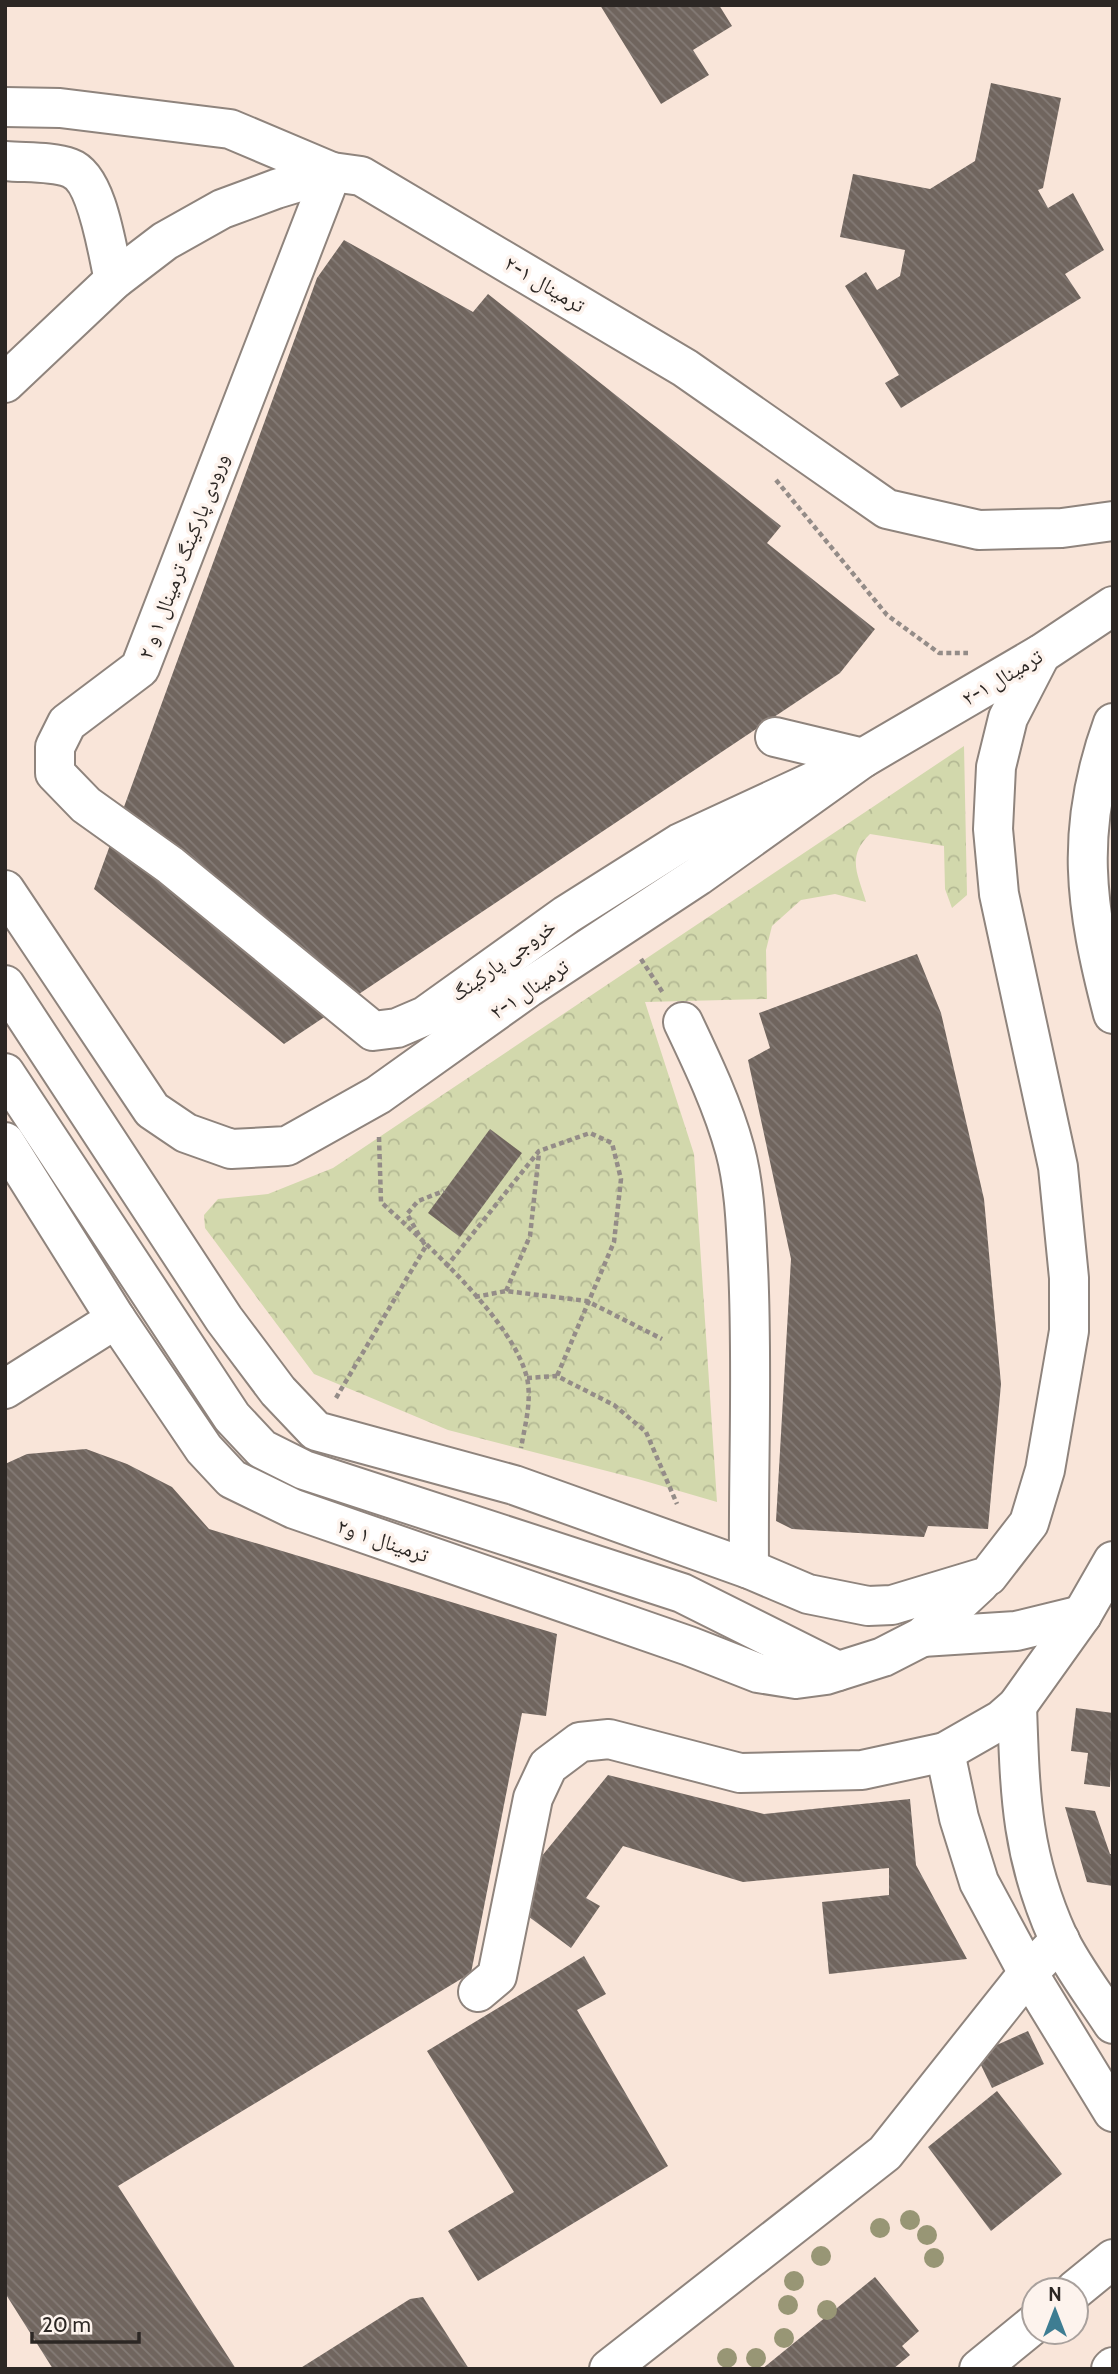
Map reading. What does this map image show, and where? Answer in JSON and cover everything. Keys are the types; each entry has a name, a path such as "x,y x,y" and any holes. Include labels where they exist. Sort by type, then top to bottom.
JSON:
{"main road":[{"name":"ترمینال ۱-۲","path":"5,107 60,108 230,129 332,172 360,176 685,368 887,509 979,530 1062,528 1113,521"},
{"path":"5,161 68,167 83,175 91,190 114,279"},
{"path":"5,383 114,279 165,241 222,209 332,172"},
{"name":"ورودی پارکینگ ترمینال ۱ و ۲","path":"170,865 86,805 55,773 55,747 67,723 141,668 332,172"},
{"name":"ترمینال ۱-۲","path":"5,890 152,1110 186,1133 231,1149 287,1146 378,1095 528,988 863,758 1041,654 1113,606"},
{"path":"922,1637 988,1576 1029,1522 1045,1470 1069,1331 1069,1278 1058,1167 999,894 993,829 993,793 1008,718 1041,654"},
{"path":"1113,723 1100,757 1087,826 1087,889 1097,953 1113,1014"},
{"path":"775,737 863,758"},
{"name":"خروجی پارکینگ","path":"170,865 373,1031 397,1028 425,1016 566,915 680,844 863,758"},
{"path":"5,985 224,1319 278,1391 316,1431 514,1485 749,1569 808,1594 868,1606 892,1605 988,1576"},
{"path":"683,1022 713,1086 736,1152 746,1229 752,1340 747,1454 749,1569"},
{"path":"5,1073 232,1417 262,1449 304,1470 682,1593 838,1671"},
{"name":"ترمینال ۱ و۲","path":"5,1142 116,1319 204,1449 232,1479 294,1509 689,1646 758,1673 796,1679 838,1671 883,1657 922,1637"},
{"path":"5,1390 116,1319"},
{"path":"478,1992 497,1976 533,1798 548,1766 580,1742 609,1740 740,1773 862,1770 945,1752 1001,1720 1017,1706 1082,1615 1113,1560"},
{"path":"922,1637 1016,1631 1082,1615"},
{"path":"1017,1706 1022,1822 1036,1882 1059,1940 1113,2024"},
{"path":"945,1752 959,1818 979,1882 1028,1973 1113,2112"},
{"path":"609,2369 885,2153 1028,1973 1059,1940"},
{"path":"1090,2278 1113,2259"},
{"path":"979,2369 1020,2335"}],"path":[{"path":"773,475 887,615 939,653 977,653"},
{"path":"619,928 683,1022"},
{"path":"378,1095 381,1202 435,1253 503,1329 527,1378 529,1403 514,1485"},
{"path":"446,1267 539,1151 590,1133 612,1143 621,1179 614,1242 557,1376"},
{"path":"506,1291 530,1236 539,1151"},
{"path":"316,1431 425,1246 407,1214 418,1200 444,1191"},
{"path":"475,1297 506,1291 587,1301 662,1339"},
{"path":"527,1378 557,1376 614,1405 646,1432 699,1553"}],"shaded area":[{"path":"5,5 1113,5 1113,2369 5,2369"}],"green space":[{"path":"964,746 967,895 952,908 945,889 944,846 870,834 858,850 856,858 857,874 866,902 835,894 801,900 772,926 766,950 767,999 645,1002 694,1154 717,1502 448,1430 314,1374 205,1228 204,1215 218,1199 268,1194 333,1168"}],"building":[{"path":"600,5 719,5 732,26 693,50 709,75 661,104"},
{"path":"991,83 1061,98 1043,188 1038,190 1048,208 1073,193 1104,250 1065,274 1081,298 901,408 885,383 899,375 845,286 866,272 877,290 900,276 905,250 840,237 853,174 930,189 975,161"},
{"path":"344,240 473,312 488,294 781,526 767,543 875,629 840,673 284,1044 94,889 317,278"},
{"path":"917,954 941,1013 984,1199 1001,1384 988,1529 928,1526 924,1537 792,1529 776,1521 791,1259 748,1060 770,1048 759,1013"},
{"path":"490,1129 522,1153 460,1237 428,1213"},
{"path":"86,1449 127,1464 172,1487 209,1529 557,1634 546,1716 522,1713 471,1973 118,2186 236,2369 53,2369 5,2293 5,1464 27,1454"},
{"path":"1076,1708 1113,1713 1110,1787 1084,1784 1088,1753 1071,1751"},
{"path":"608,1775 764,1814 910,1799 916,1865 967,1959 829,1974 822,1902 889,1895 889,1868 743,1882 623,1846 586,1898 600,1906 571,1948 517,1908 537,1862"},
{"path":"1065,1807 1095,1811 1110,1854 1113,1854 1113,1886 1087,1882"},
{"path":"584,1956 606,1994 577,2010 668,2166 478,2281 448,2231 514,2192 427,2051"},
{"path":"1028,2031 1044,2064 992,2088 980,2063 990,2048"},
{"path":"997,2091 1062,2174 991,2231 928,2147"},
{"path":"875,2277 919,2331 902,2346 910,2355 893,2369 762,2369"},
{"path":"423,2297 469,2369 299,2369 410,2299"}]}
